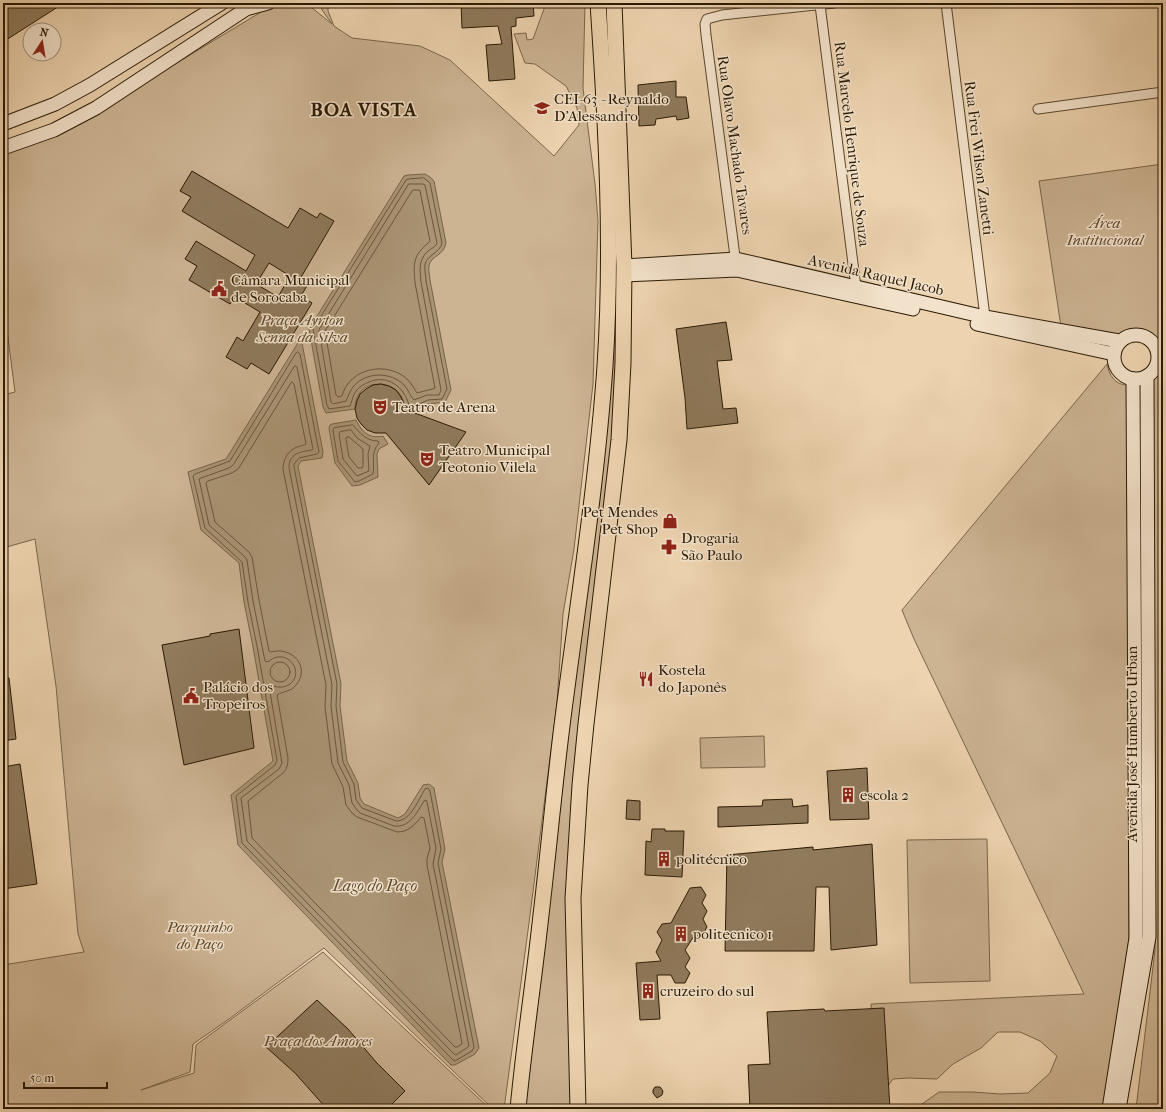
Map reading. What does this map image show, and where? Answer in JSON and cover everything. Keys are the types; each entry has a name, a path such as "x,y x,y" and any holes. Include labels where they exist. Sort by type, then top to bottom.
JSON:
{"main road":[{"path":"518,1109 563,717 588,532 605,365 608,273 608,200 598,3"},
{"path":"578,1109 573,898 580,785 619,440 623,363 624,270 614,3"}],"street":[{"path":"3,124 55,104 90,85 222,3"},
{"path":"3,148 54,130 90,111 246,9 268,3"},
{"path":"820,5 834,3"},
{"name":"Rua Frei Wilson Zanetti","path":"946,3 985,317"},
{"name":"Rua Olavo Machado Tavares","path":"736,265 705,24 707,19 722,15 820,5"},
{"name":"Rua Marcelo Henrique de Souza","path":"820,5 856,287"},
{"path":"1038,109 1163,92"},
{"name":"Avenida Raquel Jacob","path":"624,270 736,265 856,287 985,317 1120,342"},
{"name":"Avenida Raquel Jacob","path":"736,265 1114,354"},
{"path":"1134,334 1143,336 1150,340 1155,346 1158,354 1158,362 1154,370 1147,376 1137,379 1125,376 1118,370 1114,363 1115,348 1120,342 1126,337 1134,334"},
{"name":"Avenida José Humberto Urban","path":"1119,1109 1149,937 1147,376"},
{"name":"Avenida José Humberto Urban","path":"1109,1109 1136,938 1133,379"}],"green space":[{"name":"Praça Ayrton Senna da Silva","path":"288,3 306,3 332,24 322,10 320,3 328,3 328,11 334,26 352,38 420,46 450,60 554,156 579,125 577,108 566,86 535,64 525,63 514,34 526,33 527,40 533,39 544,9 543,3 585,3 583,88 598,221 593,384 574,549 563,614 557,703 504,1109 493,1109 324,948 193,1044 190,1072 141,1090 194,1073 196,1045 323,952 490,1109 3,1109 3,965 84,952 78,934 56,686 35,539 3,548 3,395 15,392 3,299 3,151 87,117 271,6"},
{"path":"603,3 609,3 620,273 617,394 577,746 571,1109 525,1109 556,849 568,727 601,459"},
{"name":"Área Institucional","path":"1163,164 1163,353 1159,342 1150,335 1063,340 1039,181"},
{"path":"1163,358 1163,1109 1136,1109 1155,950 1150,380 1160,367"},
{"path":"1107,364 1113,379 1123,385 1127,385 1129,938 1121,1005 1105,1109 915,1109 939,1092 1000,1094 1028,1093 1050,1073 1057,1056 1040,1041 1020,1032 998,1032 981,1048 953,1064 937,1079 893,1079 885,1090 876,1086 871,1004 1084,994 914,639 902,610"},
{"path":"764,736 765,767 701,768 700,738"},
{"path":"987,839 990,981 910,983 907,840"}],"water":[{"path":"425,174 434,181 446,243 443,251 430,263 429,269 451,390 445,402 429,404 412,411 406,409 401,396 394,388 383,384 372,385 367,387 359,394 355,409 326,413 323,407 309,329 404,176"},
{"name":"Lago do Paço","path":"301,338 323,452 322,458 301,461 298,466 341,684 340,706 347,761 358,783 360,798 364,804 398,818 405,814 423,785 429,784 434,788 445,849 442,862 479,1048 475,1054 455,1065 451,1065 238,845 231,795 273,761 244,602 239,563 201,530 188,472 226,459"},
{"path":"356,420 366,434 378,437 383,436 388,444 379,449 377,454 378,477 360,485 352,486 335,463 329,428 332,424"}],"building":[{"path":"3,3 64,3 34,22 22,22 22,30 3,42"},
{"path":"461,3 533,3 534,16 516,18 516,26 511,27 515,79 489,81 486,45 502,44 498,26 462,28"},
{"path":"676,81 676,97 686,97 689,118 677,120 676,116 656,119 655,125 639,126 638,85"},
{"path":"192,171 288,228 300,208 317,218 320,213 334,221 300,279 308,284 301,296 312,303 269,374 251,363 247,369 226,357 237,337 243,341 260,312 235,297 230,304 189,280 197,266 185,259 196,241 246,271 255,255 182,211 191,197 180,191","holes":["269,263 290,276 278,297 256,284"]},
{"path":"726,322 732,360 717,361 723,409 736,408 738,423 687,429 685,398 676,329"},
{"name":"Teatro Municipal Teotonio Vilela","path":"381,384 396,390 404,404 404,409 466,432 429,485 386,433 375,433 367,430 357,418 355,409 360,394 373,385"},
{"name":"Palácio dos Tropeiros","path":"239,629 254,748 184,765 162,645"},
{"path":"3,678 9,678 16,739 3,741"},
{"path":"20,764 37,884 3,889 3,767"},
{"name":"escola 2","path":"867,768 869,819 830,820 827,771"},
{"path":"792,799 793,807 808,805 808,823 718,827 718,807 762,806 763,800"},
{"path":"627,800 640,801 640,820 626,819"},
{"name":"politécnico","path":"652,829 684,831 682,877 645,875 646,841 651,842"},
{"path":"872,844 877,945 831,950 829,887 816,887 814,951 725,951 727,855 813,847 813,850"},
{"name":"politecnico 1","path":"701,887 706,895 702,903 707,911 703,919 707,927 702,936 694,936 685,950 690,958 685,967 690,973 685,983 675,983 671,975 657,975 660,1019 640,1020 636,963 661,961 656,952 662,940 657,932 662,924 671,923 690,888"},
{"path":"317,1000 348,1029 376,1062 405,1091 387,1109 327,1109 295,1073 266,1047"},
{"path":"884,1008 890,1109 750,1109 748,1065 770,1064 767,1012"},
{"path":"655,1087 660,1087 663,1091 662,1095 657,1098 653,1093"}],"place":[{"name":"CEI-63 - Reynaldo D'Alessandro","path":"542,108"},
{"name":"Câmara Municipal de Sorocaba","path":"219,289"},
{"name":"Teatro de Arena","path":"380,407"},
{"name":"Teatro Municipal Teotonio Vilela","path":"427,459"},
{"name":"Pet Mendes Pet Shop","path":"670,521"},
{"name":"Drogaria São Paulo","path":"669,547"},
{"name":"Kostela do Japonês","path":"646,679"},
{"name":"Palácio dos Tropeiros","path":"191,696"},
{"name":"escola 2","path":"848,795"},
{"name":"politécnico","path":"664,859"},
{"name":"politecnico 1","path":"681,934"},
{"name":"cruzeiro do sul","path":"648,991"}],"district":[{"name":"BOA VISTA","path":"364,109"}],"park label":[{"name":"Parquinho do Paço","path":"200,936"},
{"name":"Praça dos Amores","path":"318,1041"}]}
